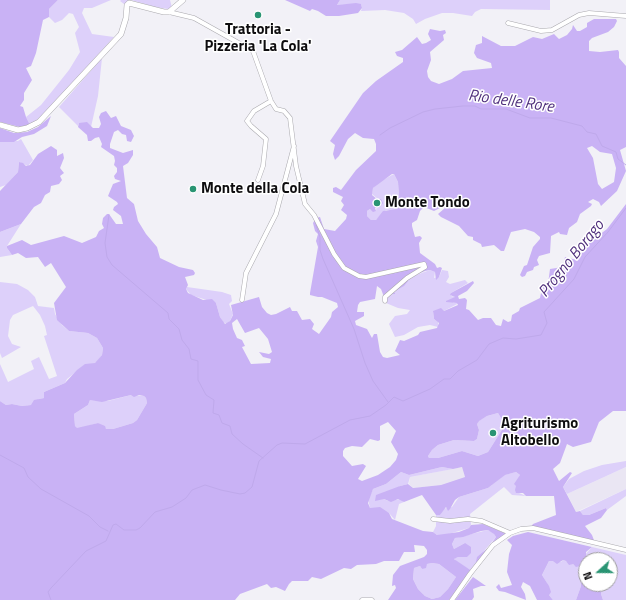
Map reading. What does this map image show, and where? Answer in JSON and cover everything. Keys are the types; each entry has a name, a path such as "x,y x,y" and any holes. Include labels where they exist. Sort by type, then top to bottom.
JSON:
{"street":[{"path":"169,12 183,0"},
{"path":"0,125 18,130 27,128 39,122 121,34 126,18 127,5 129,3 157,12 169,12 194,18 253,51 271,101 276,109 284,110 290,118 296,166 305,204 314,215 334,254 344,268 359,276 366,277 424,264 425,267 407,278 385,297 385,302"},
{"path":"508,23 541,31 552,30 580,15 590,13 626,16"},
{"path":"258,180 263,166 266,139 247,121 254,111 271,101"},
{"path":"242,300 246,273 276,214 294,145"},
{"path":"433,519 450,521 468,519 482,521 510,533"},
{"path":"452,600 493,545 510,533 521,529 533,528 626,550"},
{"path":"362,600 372,600"}],"shaded area":[{"path":"0,0 58,0 49,9 49,17 43,20 36,53 31,66 26,68 32,80 24,93 24,100 20,106 23,107 30,125 20,127 0,122"},
{"path":"58,0 111,0 92,8 84,8 82,13 92,34 114,37 43,115 30,125 26,117 41,105 69,70 80,52 75,33 79,27 73,14 69,13 62,20 55,23 49,17 49,9"},
{"path":"131,0 124,4 120,1"},
{"path":"131,0 170,0 172,8 168,9 155,7"},
{"path":"285,0 340,0 337,5 356,3 361,4 362,8 358,13 339,16 326,16 318,11 312,9 310,11"},
{"path":"340,0 550,0 550,10 481,9 475,12 472,16 442,13 416,24 413,19 404,13 385,10 361,11 361,4 337,5"},
{"path":"594,19 616,19 617,21 614,27 608,32 592,38 589,41 589,51 600,52 618,50 619,58 626,66 626,147 620,150 626,171 617,191 601,206 599,202 593,199 588,202 592,204 591,206 580,214 577,222 569,228 567,235 560,234 559,232 551,236 550,253 539,256 537,260 539,265 534,267 533,270 527,272 525,276 522,277 520,275 524,266 527,265 533,247 540,239 540,237 534,232 525,229 511,232 504,251 501,251 494,245 482,247 481,244 473,240 473,237 468,236 459,226 438,214 445,208 442,207 434,211 424,207 420,211 417,220 412,223 412,226 415,237 420,236 422,238 419,243 420,253 435,264 437,268 442,268 439,277 436,280 435,272 430,270 425,271 408,278 408,281 404,286 393,292 395,294 390,294 384,297 381,289 377,286 375,299 360,302 358,305 357,312 364,312 364,316 355,321 356,325 367,329 372,338 374,334 377,334 380,352 383,357 387,358 400,355 395,351 400,340 404,341 418,335 420,332 437,328 439,323 434,319 433,311 441,308 444,311 458,305 457,303 446,301 455,297 450,295 451,293 473,281 474,283 467,291 458,296 459,299 465,298 467,300 466,309 469,310 478,320 483,318 491,318 496,325 501,326 503,319 508,322 511,321 512,315 519,311 520,308 540,298 542,288 548,284 550,269 563,267 565,257 577,260 586,245 607,229 626,204 626,411 613,411 599,422 591,442 573,447 567,444 560,463 553,469 559,481 570,472 572,473 563,487 576,512 580,511 583,515 589,515 606,508 607,510 601,518 585,526 592,535 595,543 531,527 533,524 556,515 554,496 526,496 523,493 516,493 516,486 514,484 520,475 516,472 505,475 488,488 459,497 455,500 448,511 446,507 440,515 436,515 422,495 404,502 398,499 391,502 384,499 375,501 376,495 400,486 408,484 413,488 441,485 465,477 462,467 453,469 442,467 409,475 401,472 386,484 373,489 368,503 370,508 380,507 389,513 392,519 423,531 433,532 437,535 459,532 469,528 471,525 483,524 507,534 475,567 477,557 489,547 496,537 494,534 488,530 455,538 452,544 454,549 465,543 471,547 471,553 467,557 458,557 454,559 472,571 449,600 388,600 396,588 395,585 392,586 393,575 400,566 424,557 427,554 427,550 424,546 414,545 415,552 404,552 399,561 384,561 376,564 357,565 351,569 344,568 321,579 312,577 308,581 292,581 285,591 276,587 271,588 267,584 240,594 235,600 0,600 0,401 6,405 31,405 34,400 44,398 44,392 65,383 77,370 85,364 95,363 102,355 103,348 97,338 88,333 69,331 57,320 54,303 66,287 51,263 45,267 38,257 26,258 18,253 12,255 7,248 7,246 22,240 31,245 64,236 82,243 96,237 99,231 104,228 102,224 103,218 107,214 109,214 116,224 123,224 121,216 113,210 118,204 117,202 108,196 113,184 121,181 115,179 114,176 117,172 117,168 114,165 114,156 101,147 102,144 99,137 88,141 87,135 78,127 79,123 87,122 93,128 99,128 101,124 99,117 101,113 106,111 111,118 116,116 121,126 131,130 134,136 131,142 127,141 126,135 122,134 118,130 114,132 110,144 110,148 123,153 133,150 133,155 128,163 123,166 127,198 134,204 138,221 146,234 157,247 160,258 179,267 193,270 195,273 194,275 185,277 188,285 186,289 188,293 203,300 212,299 216,303 220,317 225,324 230,321 233,315 231,305 259,297 262,307 267,313 271,315 276,314 290,307 292,311 297,311 302,320 310,319 314,324 312,329 319,334 331,317 332,312 338,307 337,303 322,297 310,295 318,247 316,241 318,234 315,231 313,223 316,218 320,217 324,229 335,231 346,219 347,215 341,210 344,205 341,201 343,197 333,192 333,188 336,187 341,190 356,170 376,151 374,139 363,138 355,133 348,139 339,156 335,160 333,154 335,145 330,141 363,93 376,81 403,62 403,58 397,56 395,52 402,50 417,37 422,44 431,40 428,34 430,29 440,31 445,30 446,33 443,35 444,40 430,52 431,60 427,71 428,77 431,81 439,84 452,79 463,71 492,68 491,63 477,58 474,53 476,45 482,43 482,36 501,46 515,46 533,37 542,39 554,34 559,39 567,35 572,29 573,25 577,31 580,31 587,27 587,23","holes":["592,146 600,152 612,154 616,168 614,182 602,189 598,184 593,158 587,148","394,174 398,182 399,196 395,204 397,209 383,211 376,220 371,220 367,216 367,211 370,209 373,212 376,211 375,208 380,207 383,203 381,199 377,199 372,195 373,188","237,319 245,333 259,328 268,339 272,352 269,354 259,352 263,357 271,359 270,363 251,364 242,347 245,346 242,340 237,338 232,323","131,395 134,397 139,395 144,396 147,403 137,420 133,423 113,429 106,429 105,426 98,423 77,428 75,426 74,414 88,405 90,400 102,402","498,413 505,425 488,452 478,456 462,451 438,458 429,458 428,456 432,450 438,445 454,440 474,441 477,439 479,430 477,424 487,416","388,422 396,431 391,442 398,454 396,460 390,467 378,475 362,481 358,479 366,466 363,464 352,466 343,456 343,451 345,448 352,446 362,447 370,439 380,440 380,426","427,564 439,564 456,577 448,589 440,597 432,599 425,596 418,589 413,579 414,568 420,566 422,569 426,568"]},
{"path":"102,58 98,96 91,127 84,123 79,123 78,126 59,107"},
{"path":"51,116 47,126 34,134 22,137 14,142 0,142 0,128 14,133 27,132 38,127"},
{"path":"21,139 33,160 28,166 19,162 18,172 6,185 0,187 0,142 18,141"},
{"path":"51,146 57,150 57,156 63,153 64,158 60,168 64,173 60,176 62,180 59,184 51,186 50,192 45,195 41,203 34,207 21,224 0,232 0,191 18,172 19,162 26,166 30,165 38,154"},
{"path":"394,174 398,182 399,196 397,210 386,210 376,220 371,220 367,216 367,211 370,209 376,211 378,199 372,194 373,188 379,182"},
{"path":"21,224 7,246 12,255 0,257 0,232"},
{"path":"430,270 435,272 434,278 439,277 442,270 448,271 449,277 446,282 450,284 465,280 468,283 451,293 451,296 455,297 453,303 459,303 444,311 433,312 434,319 438,322 438,327 430,325 418,327 404,335 395,337 389,324 395,316 407,314 410,310 398,308 386,303 384,301 386,297 408,278"},
{"path":"0,282 17,284 28,290 35,297 38,306 54,308 55,314 62,325 69,331 88,333 97,338 103,348 102,355 97,362 93,364 86,364 67,379 65,383 44,392 44,398 39,399 32,405 6,405 0,401 0,364 8,382 34,369 31,361 39,357 49,379 57,376 44,336 47,335 45,326 40,315 33,306 13,315 10,320 8,336 12,344 21,347 2,358 0,353"},
{"path":"187,287 222,292 231,295 232,301 229,304 233,314 230,321 227,324 223,322 216,303 191,295 186,289"},
{"path":"131,395 144,396 147,403 137,420 133,423 113,429 106,429 98,423 77,429 75,426 74,414 88,405 90,400 108,401"},
{"path":"498,413 505,425 488,452 478,456 462,451 438,458 429,458 428,456 432,450 438,445 454,440 474,441 477,439 479,430 477,424 478,421 487,416"},
{"path":"626,461 626,467 567,494 563,487 569,479 584,471 602,465"},
{"path":"442,467 453,469 410,477 408,484 400,486 384,499 388,501 401,499 404,502 399,504 395,520 389,513 370,508 368,499 373,489 386,484 401,472 409,475"},
{"path":"462,467 465,477 441,485 413,488 409,484 410,477"},
{"path":"626,467 626,489 576,512 567,494"},
{"path":"516,472 520,475 516,488 519,493 526,496 512,495 504,487 470,514 471,525 469,528 445,535 437,535 433,532 436,526 436,515 440,515 442,509 452,507 459,497 488,488 504,475"},
{"path":"626,489 626,496 607,510 606,508 589,515 583,515 580,511"},
{"path":"488,530 493,532 496,537 484,551 472,571 456,561 454,558 458,557 465,543 454,549 452,544 455,538"},
{"path":"528,532 592,547 586,552 578,552 578,566 576,567 573,564 569,565 563,560 557,564 553,561 549,561 542,575 549,586 551,592 549,595 553,600 537,600 530,586 523,582 521,587 525,594 526,600 499,591 496,587 499,584 501,588 512,585 507,572 509,554 512,545 507,540 513,536"},
{"path":"592,547 613,552 588,552"},
{"path":"618,553 626,555 626,600 603,600 601,592 618,592"},
{"path":"563,560 575,566 578,563 579,592 576,600 553,600 549,595 547,583 542,575 549,561 561,562"},
{"path":"427,564 439,564 456,577 448,589 440,597 432,599 425,596 418,589 413,579 414,568 420,566 422,569"},
{"path":"473,577 486,586 473,589 474,597 472,600 455,600"},
{"path":"579,592 601,592 603,600 576,600"}],"waterway":[{"name":"Rio delle Rore","path":"380,135 390,128 423,112 435,109 463,106 475,106 481,109 506,109 530,118 551,118 582,126 587,132 596,134 602,146 616,152 618,159 626,165"},
{"name":"Progno Borago","path":"51,600 48,592 51,588 86,551 106,541 113,525 116,524 124,530 136,530 140,528 155,512 172,507 186,498 192,490 205,485 240,494 245,493 252,487 259,461 277,445 282,443 305,444 350,420 370,416 386,405 394,397 403,401 430,389 444,379 450,379 458,371 477,360 489,344 503,338 516,339 541,335 547,323 544,312 574,279 585,257 608,232 626,208"},
{"path":"109,215 105,243 107,257 112,265 168,313 169,319 179,329 182,340 189,349 191,359 198,361 198,380 206,395 214,400 213,413 219,415 222,423 230,426 232,434 243,444 263,458"},
{"path":"316,225 320,237 320,250 323,259 354,329 365,363 373,381 388,402"},
{"path":"0,455 24,468 28,477 41,489 89,516 100,527 108,531"}],"place":[{"name":"Trattoria - Pizzeria 'La Cola'","path":"258,15"},
{"name":"Monte della Cola","path":"193,189"},
{"name":"Monte Tondo","path":"377,203"},
{"name":"Agriturismo Altobello","path":"493,433"}]}
